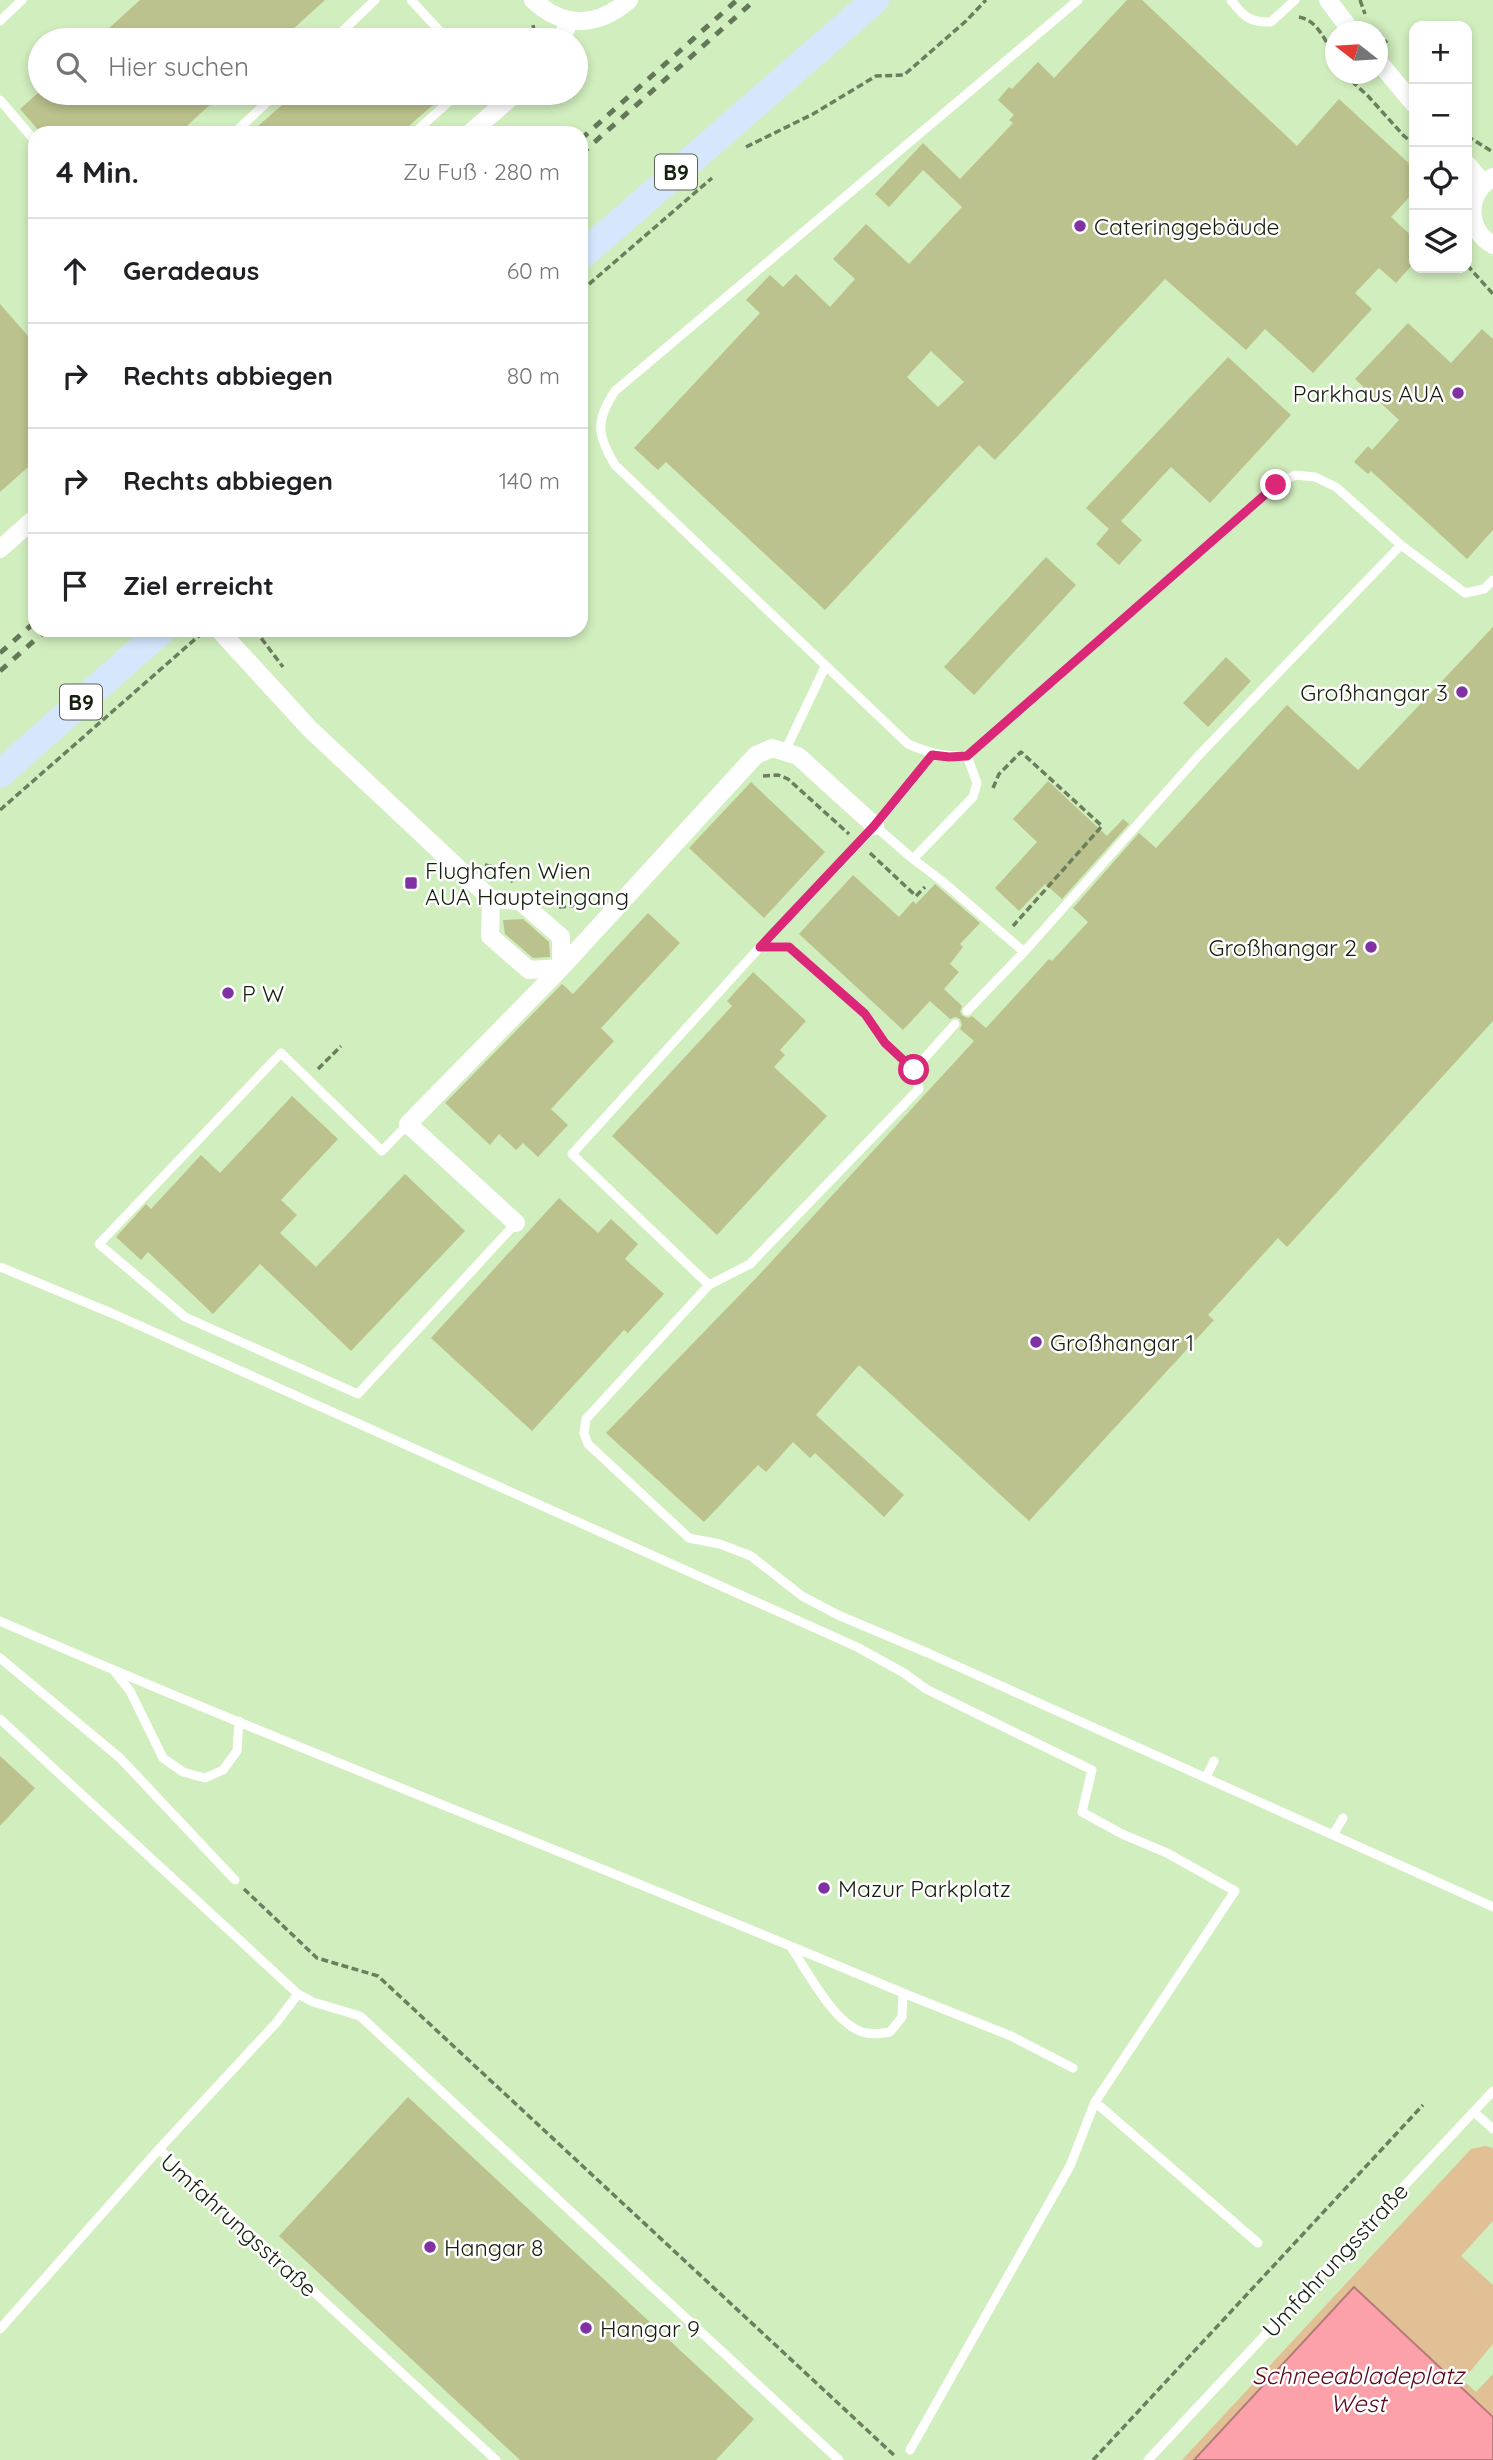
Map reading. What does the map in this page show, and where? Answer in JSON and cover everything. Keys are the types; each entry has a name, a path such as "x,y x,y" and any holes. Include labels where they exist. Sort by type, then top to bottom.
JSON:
{"main road":[{"name":"B9","path":"588,250 875,0"},
{"name":"B9","path":"0,774 154,637"}],"street":[{"path":"533,0 551,14 569,20 602,19 629,0"},
{"path":"1328,0 1344,21"},
{"path":"566,28 569,20"},
{"path":"1388,74 1409,98"},
{"path":"477,126 496,105"},
{"path":"1472,168 1488,180 1474,198 1471,216 1477,232 1493,245"},
{"path":"0,549 28,524"},
{"path":"225,637 310,729 491,899 520,901 561,937 561,968"},
{"path":"516,1223 408,1124 561,968 756,755 772,748 798,756 874,826"},
{"path":"491,899 490,936 529,970 561,968"}],"lane":[{"path":"0,20 22,0"},
{"path":"346,28 375,0"},
{"path":"411,0 436,28"},
{"path":"1078,0 615,391 601,422 601,442 615,465 908,744 932,755 967,756 1276,485 1295,475 1315,477 1336,487 1401,545 1465,593 1484,589 1493,580"},
{"path":"1231,0 1242,15 1255,23 1270,22 1295,0"},
{"path":"0,100 28,133"},
{"path":"242,126 264,105"},
{"path":"422,126 445,105"},
{"path":"967,1011 1024,952 1201,753 1401,545"},
{"path":"785,751 825,667"},
{"path":"709,1285 572,1154 874,826 932,755"},
{"path":"913,859 973,797 977,783 967,756"},
{"path":"874,826 1024,952"},
{"path":"760,947 789,947 865,1014 885,1043 914,1070 919,1089 750,1264 709,1285 586,1419 584,1433 588,1444 689,1538 720,1544 751,1556 802,1596 838,1615 1493,1907"},
{"path":"914,1070 955,1024"},
{"path":"408,1124 382,1151 281,1053 99,1244 185,1317 358,1394 516,1223"},
{"path":"0,1268 128,1320 857,1647 904,1673 926,1689 1092,1770 1082,1812 1122,1834 1167,1853 1235,1891 1095,2102 1070,2166 910,2450"},
{"path":"0,1620 114,1671 1011,2036 1073,2068"},
{"path":"0,1658 120,1758 235,1880"},
{"path":"114,1671 130,1691 163,1758 183,1772 205,1778 223,1770 237,1751 239,1721"},
{"path":"0,1719 298,1994 313,2002 360,2016 839,2460"},
{"path":"1206,1777 1213,1761"},
{"path":"1334,1835 1343,1818"},
{"path":"791,1947 832,2008 849,2025 862,2032 876,2035 890,2032 902,2017 903,1993"},
{"path":"159,2149 276,2023 298,1994"},
{"name":"Umfahrungsstraße","path":"1148,2460 1493,2091"},
{"path":"1095,2102 1258,2243"},
{"path":"1474,2112 1493,2129"},
{"name":"Umfahrungsstraße","path":"0,2329 159,2149 496,2460"}],"path":[{"path":"737,156 747,146 813,114 876,76 904,75 986,0"},
{"path":"1285,9 1292,22 1299,17 1307,18 1316,24 1325,40"},
{"path":"1354,84 1409,140"},
{"path":"1472,141 1493,152"},
{"path":"588,285 717,174"},
{"path":"1472,270 1493,293"},
{"path":"0,810 198,637"},
{"path":"989,797 999,774 1021,752 1102,826 1005,935"},
{"path":"307,1080 341,1046"},
{"path":"235,1880 317,1958 378,1976 899,2460"},
{"path":"1093,2460 1423,2105"}],"shaded area":[{"path":"1485,2146 1493,2148 1493,2221 1461,2256 1493,2285 1493,2344 1463,2380 1476,2392 1493,2374 1493,2417 1354,2288 1194,2460 1182,2460 1471,2149"}],"water":[{"name":"Schneeabladeplatz West","path":"1354,2287 1493,2417 1493,2460 1194,2460"}],"building":[{"path":"140,0 325,0 294,28 109,28"},
{"path":"1127,0 1142,0 1297,146 1339,99 1409,163 1409,197 1391,217 1409,233 1409,269 1396,283 1379,268 1355,293 1372,309 1313,373 1265,329 1246,350 1165,279 995,460 979,445 825,610 666,462 658,470 634,448 760,313 746,300 770,275 783,287 796,274 830,307 855,279 833,259 866,224 909,264 962,207 923,170 889,207 875,194 923,143 960,179 1013,123 1009,120 1014,115 998,100 1038,62 1054,78","holes":["931,351 964,382 938,407 907,377"]},
{"path":"28,102 28,105 210,105 187,126 35,126 20,109"},
{"path":"282,105 433,105 409,126 258,126"},
{"path":"0,304 28,336 28,467 0,492"},
{"name":"Parkhaus AUA","path":"1408,323 1451,363 1482,329 1493,339 1493,530 1467,559 1371,471 1368,474 1354,462 1368,446 1372,450 1399,420 1355,379"},
{"path":"1228,357 1291,415 1210,503 1171,467 1121,521 1142,540 1119,565 1096,544 1109,529 1086,508"},
{"path":"1046,557 1076,585 974,695 944,667"},
{"path":"1493,627 1493,1021 1287,1247 1278,1238 1208,1315 1214,1320 1029,1521 859,1365 816,1415 904,1495 884,1517 815,1453 810,1458 793,1442 766,1472 758,1465 704,1522 606,1433 760,1274 974,1041 960,1029 960,1019 950,1019 930,1001 903,1030 799,934 853,875 899,917 913,901 916,904 935,884 980,923 960,944 963,947 950,964 959,972 944,989 962,1006 960,1012 963,1016 972,1016 986,1028 1049,959 1052,961 1088,922 1073,908 1139,833 1156,848 1287,705 1358,770"},
{"path":"1226,657 1251,681 1208,727 1183,703"},
{"path":"1048,781 1107,836 1123,819 1129,824 1062,899 1045,884 1019,911 995,888 1037,842 1013,819"},
{"path":"751,782 825,852 764,918 689,848"},
{"path":"648,913 680,943 601,1028 614,1041 551,1109 568,1125 538,1157 523,1143 516,1150 499,1134 490,1145 445,1103 562,984 573,994"},
{"path":"523,919 549,942 550,957 533,958 505,934 503,920"},
{"path":"753,972 806,1021 780,1050 785,1055 774,1067 827,1116 717,1235 612,1136 732,1006 727,1001"},
{"path":"292,1096 338,1139 281,1200 297,1215 280,1233 316,1267 405,1174 465,1231 351,1351 260,1264 213,1314 148,1252 141,1260 116,1237 146,1204 151,1209 201,1155 220,1173"},
{"path":"559,1198 598,1233 611,1219 638,1244 625,1259 664,1294 628,1333 624,1330 532,1431 431,1338"},
{"path":"0,1756 35,1788 0,1826"},
{"path":"408,2097 754,2419 716,2460 520,2460 279,2236"}],"railway":[{"path":"588,133 737,0"},
{"path":"588,148 755,0"},
{"path":"0,653 28,628"},
{"path":"0,671 38,637"}],"place":[{"name":"Cateringgebäude","path":"1080,226"},
{"name":"Parkhaus AUA","path":"1458,393"},
{"name":"Großhangar 3","path":"1462,692"},
{"name":"Flughafen Wien AUA Haupteingang","path":"411,883"},
{"name":"Großhangar 2","path":"1371,947"},
{"name":"P W","path":"228,993"},
{"name":"Großhangar 1","path":"1036,1342"},
{"name":"Mazur Parkplatz","path":"824,1888"},
{"name":"Hangar 8","path":"430,2247"},
{"name":"Hangar 9","path":"586,2328"}],"route":[{"path":"914,1070 885,1043 865,1014 789,947 760,947 874,826 932,755 967,756 1276,485"}]}
